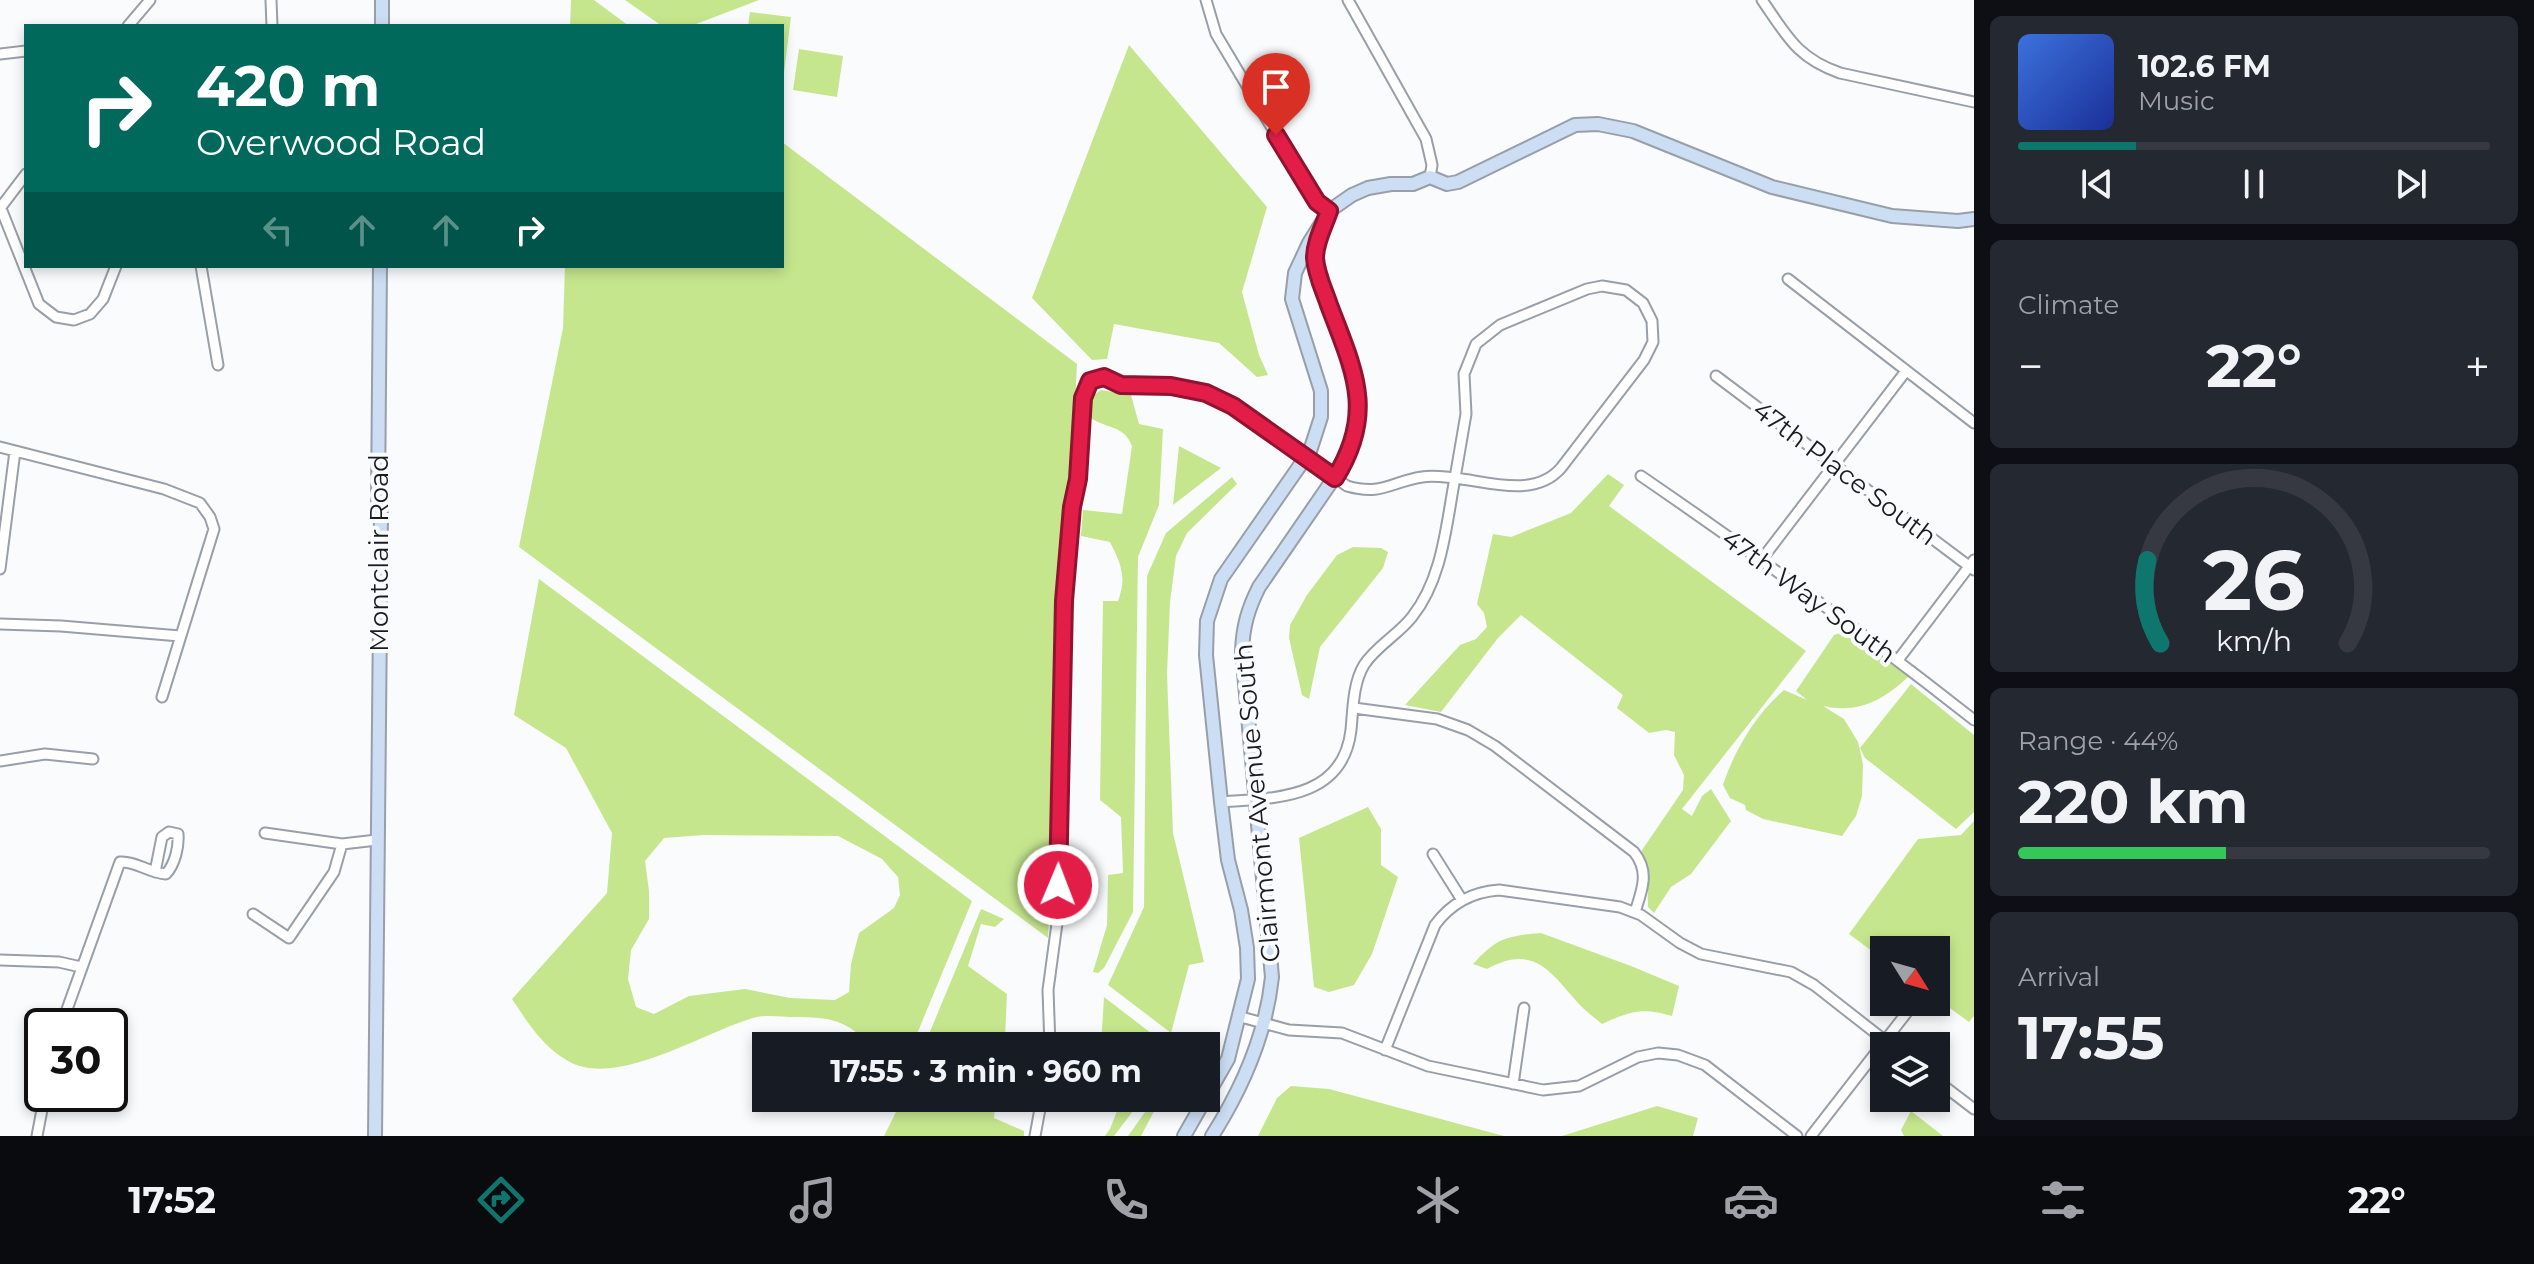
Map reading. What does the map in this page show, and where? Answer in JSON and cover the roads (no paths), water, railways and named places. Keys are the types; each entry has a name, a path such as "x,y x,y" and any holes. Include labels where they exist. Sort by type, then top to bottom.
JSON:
{"street":[{"path":"130,24 150,0"},
{"path":"271,0 272,24"},
{"path":"382,0 382,24"},
{"path":"1206,0 1216,34 1317,202 1329,211"},
{"path":"1348,0 1426,139 1432,165 1430,177"},
{"path":"1762,0 1795,48 1820,66 1974,102"},
{"path":"0,54 24,51"},
{"name":"Clairmont Avenue South","path":"1184,1136 1224,1070 1241,1017 1248,979 1247,948 1228,860 1221,802 1206,655 1209,609 1227,569 1305,459 1317,435 1322,399 1292,299 1295,273 1301,258 1329,211 1368,188 1413,184 1430,177 1447,184 1458,182 1575,125 1598,124 1633,131 1772,187 1892,216 1974,219"},
{"path":"24,177 0,207 24,267"},
{"name":"Clairmont Avenue South","path":"1946,220 1974,210"},
{"name":"Clairmont Avenue South","path":"1212,1136 1244,1083 1271,988 1272,966 1242,651 1243,627 1259,587 1335,478 1353,442 1358,420 1359,397 1355,374 1316,265 1317,244 1329,211"},
{"path":"25,268 39,304 56,317 74,320 90,314 103,299 115,268"},
{"path":"201,268 218,365"},
{"name":"Montclair Road","path":"375,1136 381,514 378,501 380,268"},
{"path":"1788,279 1974,423"},
{"path":"1050,1032 1048,990 1058,916 1064,601 1072,507 1078,479 1083,398 1090,381 1104,377 1121,385 1171,386 1206,393 1233,406 1347,486 1365,491 1426,476 1455,478 1531,486 1557,473 1648,354 1653,342 1653,328 1650,314 1643,303 1626,290 1610,286 1594,287 1500,325 1481,338 1468,358 1464,374 1466,414 1455,478 1438,565 1431,586 1408,622 1365,664 1357,683 1347,750 1328,777 1304,792 1221,802"},
{"path":"1762,559 1906,371"},
{"name":"47th Place South","path":"1716,376 1972,566"},
{"path":"0,447 164,489 200,503 210,517 214,529 162,697"},
{"path":"0,569 15,451"},
{"name":"47th Way South","path":"1641,476 1762,559 1974,720"},
{"path":"1898,660 1972,566"},
{"path":"0,624 180,636"},
{"path":"1354,708 1437,719 1468,730 1495,746 1634,852 1644,876 1635,912"},
{"path":"0,761 45,754 93,759"},
{"path":"265,833 342,844 377,840"},
{"path":"253,914 289,938 334,872 342,844"},
{"path":"1433,854 1462,900"},
{"path":"67,1008 120,862 131,862 155,872"},
{"path":"1385,1050 1430,933 1441,918 1462,900 1489,891 1508,890 1613,905 1635,912 1701,954 1783,970 1798,976 1875,1032"},
{"path":"0,960 59,962 81,967"},
{"path":"1513,1084 1524,1008"},
{"path":"1241,1017 1297,1031 1342,1033 1428,1066 1543,1090 1587,1083 1638,1057 1658,1053 1678,1055 1705,1065 1797,1136"},
{"path":"1811,1136 1870,1066"},
{"path":"1950,1091 1974,1109"},
{"path":"37,1136 42,1112"},
{"path":"1035,1136 1039,1112"}]}
